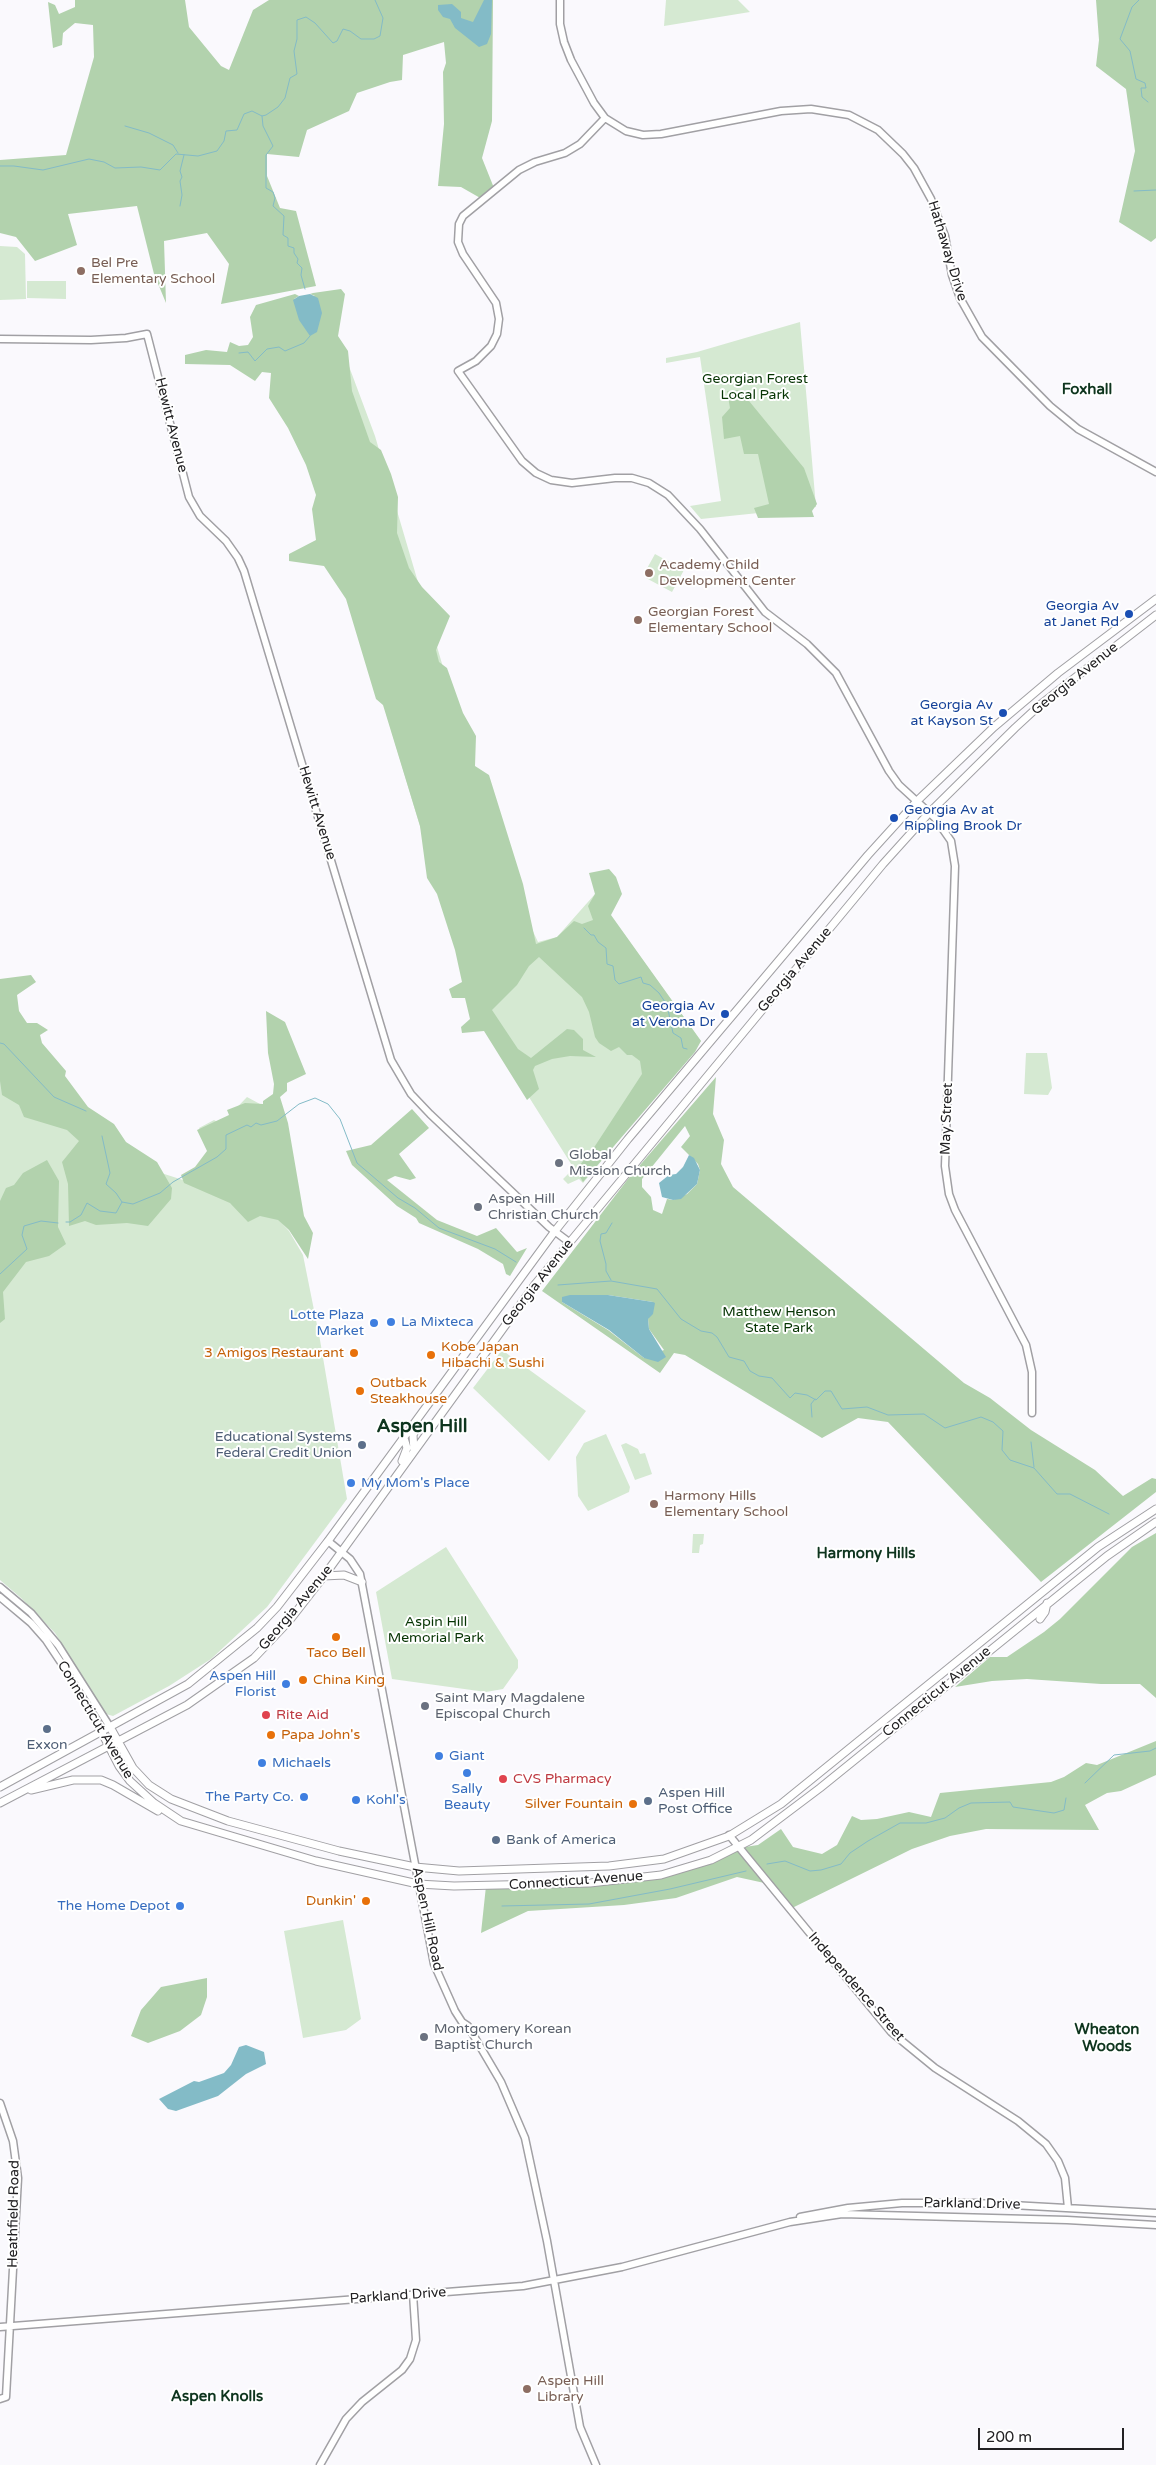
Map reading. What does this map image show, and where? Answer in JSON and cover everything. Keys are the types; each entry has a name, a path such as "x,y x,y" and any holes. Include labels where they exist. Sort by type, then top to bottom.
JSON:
{"main road":[{"name":"Georgia Avenue","path":"0,1787 188,1684 257,1628 277,1607 328,1541 554,1231 697,1057 868,855 917,801 1007,716 1058,674 1156,600"},
{"name":"Georgia Avenue","path":"0,1803 18,1792 118,1743 187,1705 254,1658 289,1621 324,1576 531,1290 569,1242 760,1011 929,813 976,764 1041,704 1156,615"},
{"path":"414,1452 412,1435 434,1401 434,1395"},
{"path":"390,1485 390,1479 406,1454 404,1438"},
{"name":"Connecticut Avenue","path":"110,1727 133,1768 149,1785 183,1806 291,1839 415,1867 444,1870 491,1871 642,1863 670,1857 729,1835 755,1821 795,1794 1006,1624 1098,1547 1156,1509"},
{"name":"Connecticut Avenue","path":"101,1731 108,1748 130,1781 154,1803 180,1821 316,1861 418,1884 486,1886 609,1882 671,1872 738,1848 793,1809 1050,1601 1107,1556 1156,1522"},
{"path":"324,1576 344,1575 362,1582"},
{"path":"1040,1619 1050,1601"},
{"path":"1006,1624 1012,1632"},
{"path":"18,1792 73,1780 101,1780 180,1821"}],"street":[{"name":"Hathaway Drive","path":"560,0 560,24 564,42 594,103 605,118 617,127 634,133 661,134 781,112 811,109 849,115 878,130 903,154 914,168 931,199 945,236 952,275 960,298 982,337 1050,406 1072,424 1156,472"},
{"name":"May Street","path":"605,118 580,144 565,153 535,162 519,170 494,188 463,216 458,228 458,242 463,254 496,303 499,319 497,334 491,346 476,361 458,371 522,461 536,473 551,480 572,483 632,478 649,483 668,495 700,529 765,612 807,644 836,673 889,771 899,785 929,813 951,840 955,856 945,1166 950,1194 962,1225 1026,1344 1032,1372 1032,1414"},
{"name":"Hewitt Avenue","path":"0,339 91,340 126,338 147,334 189,497 200,516 226,540 244,571 391,1060 411,1094 430,1114 554,1231 569,1242"},
{"name":"Aspen Hill Road","path":"328,1541 355,1565 362,1582 434,1964 455,2011 462,2022 468,2026 501,2082 525,2138 554,2280 580,2427 596,2465"},
{"name":"Connecticut Avenue","path":"0,1587 31,1613 58,1645 110,1727"},
{"name":"Connecticut Avenue","path":"0,1597 31,1623 46,1640 74,1682 101,1731"},
{"name":"Independence Street","path":"729,1835 891,2032 935,2068 1018,2121 1046,2144 1058,2161 1065,2178 1068,2208"},
{"name":"Heathfield Road","path":"0,2103 14,2141 18,2178 10,2327 3,2398"},
{"name":"Parkland Drive","path":"0,2327 482,2290 554,2280 622,2267 790,2222 813,2214 848,2208 902,2203 976,2203 1156,2213"},
{"name":"Parkland Drive","path":"790,2222 842,2214 902,2214 1156,2225"},
{"path":"320,2465 346,2419 362,2402 402,2370 410,2360 416,2340 413,2294"}],"green space":[{"path":"75,0 185,0 189,27 221,66 229,70 253,10 269,0 493,0 492,121 482,158 494,188 482,199 461,187 438,186 444,124 443,72 446,63 444,42 403,55 402,80 357,93 349,111 307,130 299,157 267,154 267,176 280,208 296,211 316,286 221,304 229,264 207,233 164,241 166,303 154,274 137,206 68,214 77,245 35,261 16,237 0,233 0,160 66,155 94,57 93,25 75,23 63,33 62,45 53,48 48,2 55,5 59,14 75,7"},
{"path":"666,0 738,0 750,12 664,26"},
{"path":"1096,0 1156,0 1156,238 1151,242 1119,222 1135,151 1126,89 1096,66 1099,40"},
{"path":"0,246 17,247 25,254 26,299 0,300"},
{"path":"27,281 66,281 66,299 27,298"},
{"path":"341,289 345,294 338,336 348,351 352,391 370,442 381,450 391,474 398,497 397,533 409,568 422,587 450,616 436,650 439,662 447,668 463,713 476,736 475,766 489,775 523,884 536,944 557,937 574,921 582,924 593,920 588,906 595,894 589,873 609,869 616,877 622,894 611,915 701,1041 695,1052 583,1182 576,1170 595,1146 642,1074 640,1061 632,1055 627,1055 619,1047 611,1051 599,1043 595,1037 589,1012 582,997 539,957 529,966 517,985 492,1010 518,1049 531,1058 567,1029 574,1030 583,1039 583,1050 596,1057 570,1056 552,1059 535,1066 533,1070 539,1089 527,1100 484,1031 462,1033 461,1027 470,1019 465,998 452,998 449,989 462,982 455,950 437,894 427,878 420,826 383,705 376,699 346,599 324,566 289,561 289,554 316,540 312,509 316,495 306,465 288,428 269,398 271,373 262,372 255,381 230,365 185,364 185,355 206,350 227,352 230,342 239,346 248,345 253,337 250,317 256,305 295,294 299,296 294,299 315,296 310,294 313,293"},
{"path":"322,294 375,436 478,786 522,908 538,942 557,937 595,894 701,1041 583,1183 579,1179 568,1184 563,1179 573,1169 578,1175 476,1013 312,466 257,311"},
{"name":"Georgian Forest Local Park","path":"800,322 816,507 701,519 690,506 721,501 700,357 666,363 666,358 697,352"},
{"path":"740,390 804,468 817,504 812,511 814,517 758,518 754,508 769,504 758,454 744,454 740,436 724,439 722,417 730,408 727,391"},
{"path":"655,554 684,570 672,592 646,578 645,572"},
{"path":"31,975 36,982 17,995 19,1011 27,1023 37,1023 48,1030 40,1035 42,1043 66,1071 65,1076 88,1107 114,1124 126,1142 157,1162 172,1188 171,1199 148,1226 127,1223 96,1225 85,1221 69,1226 68,1184 62,1162 79,1141 67,1130 24,1117 19,1105 2,1095 0,1081 0,979"},
{"path":"266,1011 285,1022 306,1074 287,1083 287,1091 280,1097 288,1123 304,1216 313,1233 308,1259 289,1230 278,1220 260,1216 248,1222 230,1203 184,1183 181,1175 195,1167 207,1151 197,1130 229,1115 227,1110 245,1103 263,1104 263,1101 273,1094 274,1084 268,1053"},
{"path":"0,1025 152,1170 183,1180 215,1163 199,1128 214,1120 221,1124 247,1097 286,1118 277,1218 289,1231 303,1255 320,1340 347,1499 267,1607 211,1659 169,1686 113,1716 106,1714 55,1633 21,1598 0,1580"},
{"path":"1026,1053 1047,1053 1052,1088 1048,1095 1024,1094"},
{"name":"Matthew Henson State Park","path":"716,1077 713,1114 724,1140 721,1164 733,1187 964,1383 990,1398 1031,1430 1095,1470 1123,1496 1152,1478 1156,1479 1156,1492 1041,1582 888,1422 858,1418 822,1438 685,1355 674,1353 660,1373 542,1291 628,1179","holes":["685,1126 690,1136 681,1147 698,1164 700,1170 697,1184 687,1194 673,1200 667,1199 662,1214 653,1210 651,1197 642,1187 642,1179","608,1295 653,1302 648,1319 649,1329 664,1350 644,1358 608,1330 562,1302"]},
{"path":"412,1109 429,1128 399,1154 416,1178 410,1180 395,1176 387,1180 437,1220 477,1236 496,1228 517,1252 527,1248 510,1276 506,1274 503,1264 478,1249 419,1223 416,1218 397,1206 352,1165 346,1151 371,1145"},
{"path":"47,1160 59,1181 58,1227 66,1244 49,1256 26,1262 3,1292 5,1319 0,1323 0,1201 6,1188 14,1185 23,1173"},
{"path":"502,1350 586,1411 549,1461 473,1388"},
{"path":"606,1434 630,1487 629,1492 588,1511 578,1496 576,1457 584,1443"},
{"path":"626,1443 638,1449 640,1454 645,1453 652,1474 635,1480 621,1445"},
{"path":"1156,1533 1156,1698 1140,1684 1101,1684 1027,1679 992,1681 955,1687 990,1657 1007,1657 1044,1632 1060,1619 1132,1547"},
{"path":"693,1534 704,1534 703,1544 700,1545 699,1553 692,1553"},
{"name":"Aspin Hill Memorial Park","path":"446,1547 518,1660 518,1668 503,1689 486,1692 392,1679 376,1592"},
{"path":"1156,1741 1156,1775 1121,1791 1107,1793 1085,1805 1099,1830 986,1829 950,1836 912,1849 790,1909 769,1884 737,1877 676,1898 624,1905 528,1911 481,1933 486,1886 586,1883 661,1875 738,1848 758,1845 781,1829 793,1847 822,1854 837,1845 852,1816 861,1820 877,1819 909,1812 931,1817 940,1793 1051,1782 1064,1777 1086,1763 1097,1765"},
{"path":"343,1920 361,2019 346,2030 303,2038 284,1931"},
{"path":"207,1978 207,1997 201,2015 180,2031 148,2043 131,2036 141,2010 161,1987"}],"water":[{"path":"484,0 492,0 491,34 487,44 479,47 455,28 450,19 443,17 438,10 438,5 452,4 461,12 461,18 473,22"},
{"path":"310,294 318,298 322,313 317,332 310,336 299,320 293,300 299,296"},
{"path":"689,1155 694,1158 700,1170 697,1184 681,1199 673,1200 662,1197 659,1183 669,1175 676,1174 683,1167"},
{"path":"570,1295 608,1295 655,1303 653,1314 648,1319 649,1329 666,1357 658,1362 644,1358 609,1330 562,1302 562,1297"},
{"path":"246,2045 264,2052 266,2064 246,2074 218,2096 176,2111 168,2109 159,2099 194,2081 199,2082 224,2073 231,2065 239,2047"}],"waterway":[{"path":"0,166 43,170 89,159 104,162 115,168 141,167 160,170 176,154 198,156 217,151 224,141 226,131 237,130 244,114 252,111 262,116 266,115 278,107 285,98 290,78 297,74 294,51 297,39 297,20 306,17 315,23 333,43 337,41 343,29 350,31 361,39 374,39 380,36 383,18 375,0"},
{"path":"1139,0 1132,7 1120,39 1130,51 1136,79 1145,83 1146,88 1141,88 1142,97 1148,102"},
{"path":"262,116 263,126 273,146 266,155 266,188 273,192 275,198 273,206 284,216 283,235 288,238 288,246 294,248 294,253 298,259 297,263 302,268 301,275 305,289"},
{"path":"125,126 149,133 173,145 178,153"},
{"path":"180,206 182,195 180,171 184,155"},
{"path":"1134,191 1156,190"},
{"path":"239,353 248,352 255,361 267,349 279,347 285,351 304,343 310,336"},
{"path":"584,928 591,935 594,935 598,942 606,948 607,964 613,966 615,980 619,984 641,977 643,983 650,985 659,993 667,1005 673,1033 681,1038 683,1048 687,1049"},
{"path":"0,1043 4,1044 54,1097 86,1111"},
{"path":"66,1222 70,1222 81,1215 87,1203 100,1211 116,1213 122,1202 133,1204 160,1193 173,1182 217,1157 226,1149 226,1135 247,1125 251,1127 256,1123 261,1125 277,1121 299,1104 315,1098 328,1104 340,1119 357,1163 398,1198 415,1208 439,1228 495,1249 516,1262"},
{"path":"102,1136 110,1173 106,1184 122,1202"},
{"path":"0,1274 27,1249 22,1235 24,1226 41,1221 58,1223"},
{"path":"611,1280 606,1271 600,1241 601,1234 606,1233 612,1223"},
{"path":"558,1285 611,1281 657,1289 681,1319 701,1331 712,1333 717,1337 729,1357 744,1361 750,1371 759,1376 772,1378 790,1398 795,1393 807,1395 816,1400 825,1391 831,1391 842,1409 867,1407 888,1415 924,1414 945,1428 981,1417 993,1422 1003,1431 1002,1450 1010,1460 1034,1468 1057,1494 1070,1494 1109,1514"},
{"path":"812,1417 811,1404 815,1399"},
{"path":"1031,1442 1034,1467"},
{"path":"1085,1783 1114,1755 1150,1751 1156,1748"},
{"path":"767,1864 785,1861 810,1871 821,1870 841,1864 850,1853 900,1823 926,1823 945,1818 959,1808 971,1803 1010,1802 1013,1807 1054,1813 1064,1810 1066,1798"},
{"path":"502,1906 589,1904 670,1889 746,1871"}],"place":[{"name":"Bel Pre Elementary School","path":"81,271"},
{"name":"Academy Child Development Center","path":"649,573"},
{"name":"Georgia Av at Janet Rd","path":"1129,614"},
{"name":"Georgian Forest Elementary School","path":"638,620"},
{"name":"Georgia Av at Kayson St","path":"1003,713"},
{"name":"Georgia Av at Rippling Brook Dr","path":"894,818"},
{"name":"Georgia Av at Verona Dr","path":"725,1014"},
{"name":"Global Mission Church","path":"559,1163"},
{"name":"Aspen Hill Christian Church","path":"478,1207"},
{"name":"La Mixteca","path":"391,1322"},
{"name":"Lotte Plaza Market","path":"374,1323"},
{"name":"3 Amigos Restaurant","path":"354,1353"},
{"name":"Kobe Japan Hibachi & Sushi","path":"431,1355"},
{"name":"Outback Steakhouse","path":"360,1391"},
{"name":"Educational Systems Federal Credit Union","path":"362,1445"},
{"name":"My Mom's Place","path":"351,1483"},
{"name":"Harmony Hills Elementary School","path":"654,1504"},
{"name":"Taco Bell","path":"336,1637"},
{"name":"China King","path":"303,1680"},
{"name":"Aspen Hill Florist","path":"286,1684"},
{"name":"Saint Mary Magdalene Episcopal Church","path":"425,1706"},
{"name":"Rite Aid","path":"266,1715"},
{"name":"Exxon","path":"47,1729"},
{"name":"Papa John's","path":"271,1735"},
{"name":"Giant","path":"439,1756"},
{"name":"Michaels","path":"262,1763"},
{"name":"Sally Beauty","path":"467,1773"},
{"name":"CVS Pharmacy","path":"503,1779"},
{"name":"The Party Co.","path":"304,1797"},
{"name":"Kohl's","path":"356,1800"},
{"name":"Aspen Hill Post Office","path":"648,1801"},
{"name":"Silver Fountain","path":"633,1804"},
{"name":"Bank of America","path":"496,1840"},
{"name":"Dunkin'","path":"366,1901"},
{"name":"The Home Depot","path":"180,1906"},
{"name":"Montgomery Korean Baptist Church","path":"424,2037"},
{"name":"Aspen Hill Library","path":"527,2389"}],"district":[{"name":"Foxhall","path":"1087,390"},
{"name":"Aspen Hill","path":"422,1427"},
{"name":"Harmony Hills","path":"866,1554"},
{"name":"Wheaton Woods","path":"1107,2038"},
{"name":"Aspen Knolls","path":"217,2397"}]}
